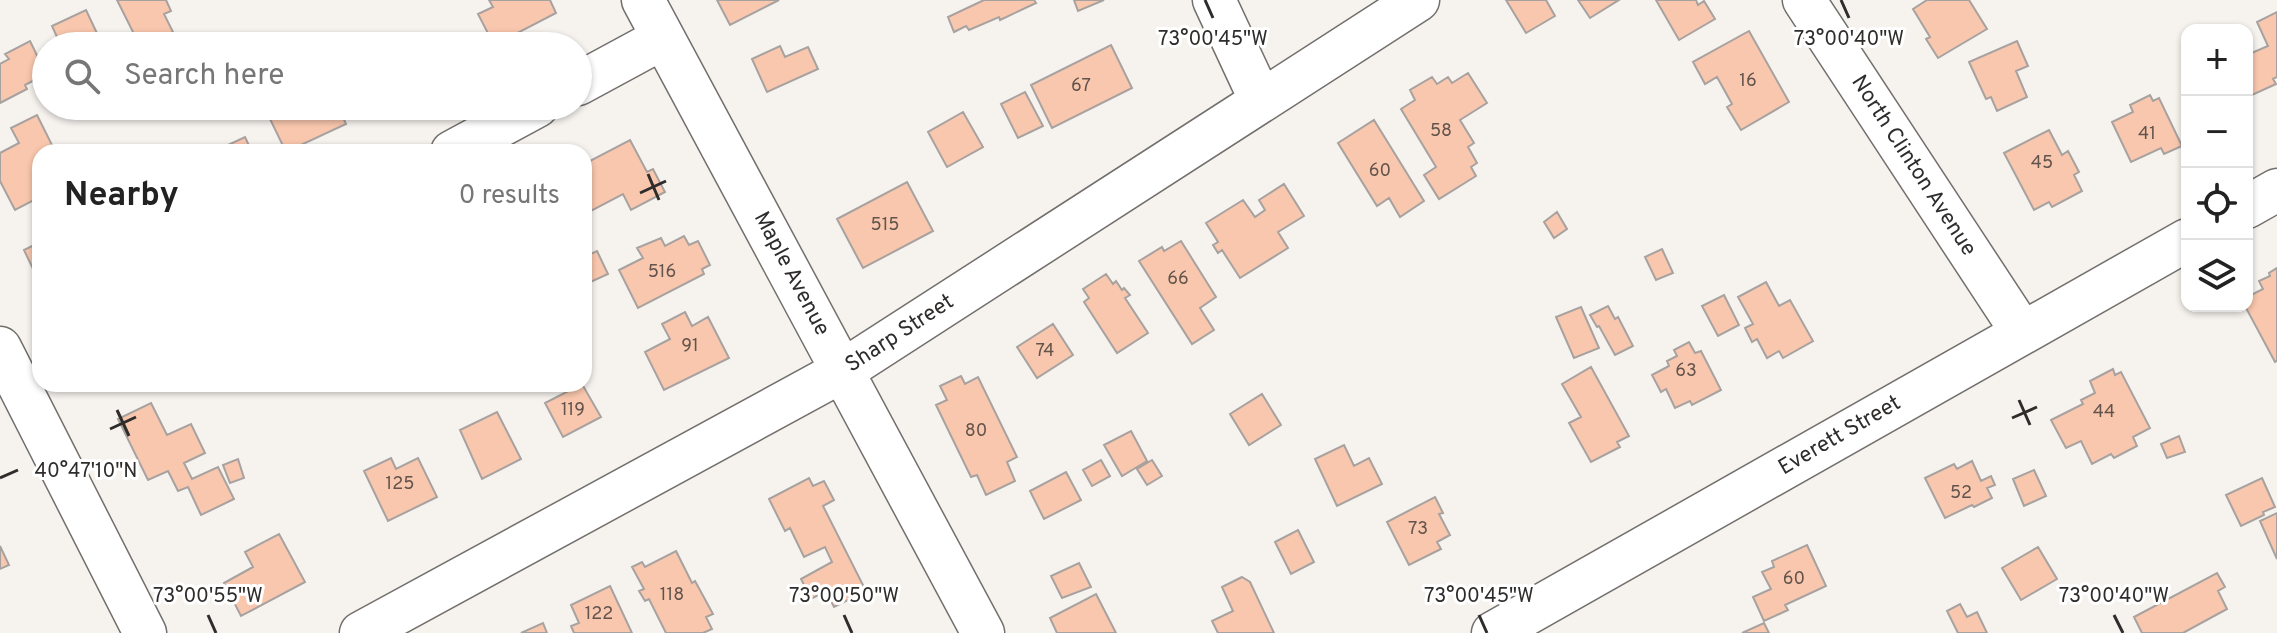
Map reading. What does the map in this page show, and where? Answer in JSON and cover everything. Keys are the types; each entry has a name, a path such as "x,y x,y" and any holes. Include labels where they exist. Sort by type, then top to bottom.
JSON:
{"street":[{"name":"Maple Avenue","path":"643,0 983,633"},
{"path":"1214,0 1261,101"},
{"name":"Sharp Street","path":"361,633 844,370 1418,0"},
{"name":"North Clinton Avenue","path":"1804,0 2022,332"},
{"path":"592,76 663,38"},
{"path":"467,144 511,120"},
{"path":"2253,204 2277,190"},
{"name":"Everett Street","path":"1493,633 2181,243"},
{"path":"0,348 30,381"},
{"path":"35,392 145,633"}],"building":[{"path":"117,0 166,0 171,11 164,14 173,32 133,32"},
{"path":"489,0 550,0 556,13 519,32 487,32 478,14 493,7"},
{"path":"717,0 779,0 730,25"},
{"path":"984,0 1034,0 1036,3 1000,20 999,17 969,30 966,26 954,32 948,17"},
{"path":"1074,0 1104,0 1078,11"},
{"path":"1506,0 1546,0 1555,16 1526,33"},
{"path":"1578,0 1619,0 1590,18"},
{"path":"1656,0 1696,0 1698,5 1704,1 1715,19 1679,40"},
{"path":"1927,0 1969,0 1987,29 1938,58 1926,39 1930,37 1913,9"},
{"path":"86,10 96,32 55,32 52,26"},
{"path":"2277,12 2277,77 2273,79 2276,84 2253,95 2253,52 2268,46 2257,22"},
{"path":"1749,31 1789,102 1741,130 1727,107 1732,104 1717,77 1705,84 1693,62"},
{"path":"30,41 32,81 25,85 27,89 0,103 0,64 9,59 5,54"},
{"path":"2017,41 2028,66 2016,71 2027,97 1997,111 1991,97 1986,99 1969,62"},
{"path":"1111,45 1132,88 1052,128 1031,85"},
{"path":"780,46 785,57 808,47 818,69 767,92 752,59"},
{"path":"1468,73 1487,103 1460,120 1474,143 1468,147 1477,163 1471,167 1476,176 1439,199 1424,175 1436,167 1401,109 1415,100 1410,90 1432,77 1437,84 1448,77 1452,83"},
{"path":"1025,92 1043,126 1018,138 1001,104"},
{"path":"2150,95 2153,101 2159,98 2181,146 2164,154 2161,148 2131,162 2112,122 2133,112 2130,105"},
{"path":"963,112 983,147 947,167 928,132"},
{"path":"32,118 40,120 52,144 32,144 32,201 15,210 0,181 0,153 19,143 11,128"},
{"path":"270,120 344,120 346,124 303,144 282,144"},
{"path":"1374,120 1424,201 1400,217 1389,198 1377,206 1338,143"},
{"path":"2049,130 2062,155 2068,151 2079,172 2074,175 2082,191 2052,207 2049,202 2034,210 2004,153"},
{"path":"245,137 248,144 230,144"},
{"path":"630,140 647,172 653,169 665,192 631,210 623,194 592,210 592,160"},
{"path":"907,182 933,231 863,268 837,219"},
{"path":"1284,184 1304,216 1278,232 1288,248 1240,278 1222,250 1218,253 1213,245 1218,242 1206,223 1243,200 1255,217 1265,210 1259,200"},
{"path":"1557,212 1567,229 1554,238 1544,222"},
{"path":"684,236 689,245 698,241 710,265 702,269 704,274 638,308 619,270 643,258 637,248 661,238 665,246"},
{"path":"1181,241 1216,297 1200,308 1214,330 1192,344 1139,261 1162,247 1164,251"},
{"path":"32,246 32,267 24,250"},
{"path":"1662,249 1673,273 1656,280 1645,257"},
{"path":"597,251 608,274 592,281 592,253"},
{"path":"2277,268 2275,362 2248,312 2253,312 2253,294 2263,289 2259,281 2270,276 2269,273"},
{"path":"1106,274 1113,284 1116,281 1130,295 1125,298 1148,333 1117,353 1084,302 1089,298 1083,289"},
{"path":"1766,282 1779,306 1790,300 1813,341 1783,358 1779,351 1767,358 1757,339 1752,342 1745,328 1753,324 1738,297"},
{"path":"1724,295 1739,325 1718,336 1702,306"},
{"path":"1608,306 1615,319 1618,317 1633,346 1615,355 1590,315"},
{"path":"1581,307 1599,348 1574,358 1556,317"},
{"path":"685,312 692,326 708,317 729,358 664,390 645,352 670,339 662,324"},
{"path":"1053,324 1073,355 1037,378 1017,347"},
{"path":"1689,342 1695,353 1701,351 1721,390 1692,405 1690,401 1675,408 1666,389 1661,392 1652,375 1669,366 1667,361 1677,356 1674,350"},
{"path":"1591,367 1629,436 1617,442 1620,447 1591,462 1569,423 1581,417 1562,384"},
{"path":"2113,369 2115,375 2121,372 2150,428 2133,437 2137,446 2114,458 2111,454 2092,464 2081,441 2066,448 2051,420 2083,404 2081,400 2095,393 2090,381"},
{"path":"961,376 965,384 978,377 1017,457 1007,462 1015,481 986,495 977,475 971,477 936,405 947,400 940,386"},
{"path":"566,392 587,392 601,417 563,437 545,403"},
{"path":"1262,394 1281,425 1249,445 1230,414"},
{"path":"151,403 167,435 191,424 205,453 184,463 192,479 218,467 234,499 201,515 188,487 178,491 168,471 148,480 118,419"},
{"path":"497,412 521,459 482,479 460,430"},
{"path":"1131,431 1147,461 1122,476 1104,445"},
{"path":"2179,436 2185,452 2167,458 2161,444"},
{"path":"1344,445 1354,466 1369,458 1382,484 1337,506 1315,459"},
{"path":"391,458 396,469 418,458 437,497 388,521 364,471"},
{"path":"238,459 244,478 230,483 223,465"},
{"path":"1101,460 1110,476 1092,486 1083,470"},
{"path":"1152,460 1162,476 1147,485 1137,469"},
{"path":"1972,461 1981,481 1991,476 1995,485 1987,488 1992,498 1945,518 1925,478 1954,464 1957,469"},
{"path":"2034,470 2046,496 2024,506 2013,479"},
{"path":"1066,472 1081,500 1044,519 1030,491"},
{"path":"809,478 813,486 824,481 834,500 823,506 866,591 834,607 826,591 811,599 801,579 832,562 825,547 804,557 790,528 785,531 769,499"},
{"path":"2262,478 2275,507 2241,526 2226,495"},
{"path":"1435,497 1443,513 1439,514 1450,535 1437,542 1441,549 1409,565 1387,522"},
{"path":"2277,513 2277,559 2260,521"},
{"path":"1298,530 1314,562 1291,574 1275,542"},
{"path":"279,534 305,582 241,616 224,583 253,567 245,552"},
{"path":"1807,545 1826,586 1785,605 1788,610 1764,621 1753,597 1771,589 1762,572 1774,567 1772,561"},
{"path":"0,546 9,565 0,569"},
{"path":"2038,547 2057,579 2021,600 2002,568"},
{"path":"676,551 692,583 695,581 713,614 706,617 712,629 703,633 666,633 649,599 645,601 639,591 644,589 632,567 642,562 645,567"},
{"path":"1079,563 1091,587 1062,598 1051,576"},
{"path":"2217,573 2225,587 2218,591 2227,609 2183,633 2142,633 2134,617"},
{"path":"1242,577 1250,582 1274,633 1218,633 1212,621 1233,611 1222,587"},
{"path":"610,586 632,633 574,633 571,626 579,623 571,605"},
{"path":"1096,594 1116,633 1057,633 1050,618"},
{"path":"1960,604 1967,617 1977,612 1987,633 1958,633 1947,611"},
{"path":"543,623 547,633 521,633"},
{"path":"1764,623 1769,633 1742,633"}]}
